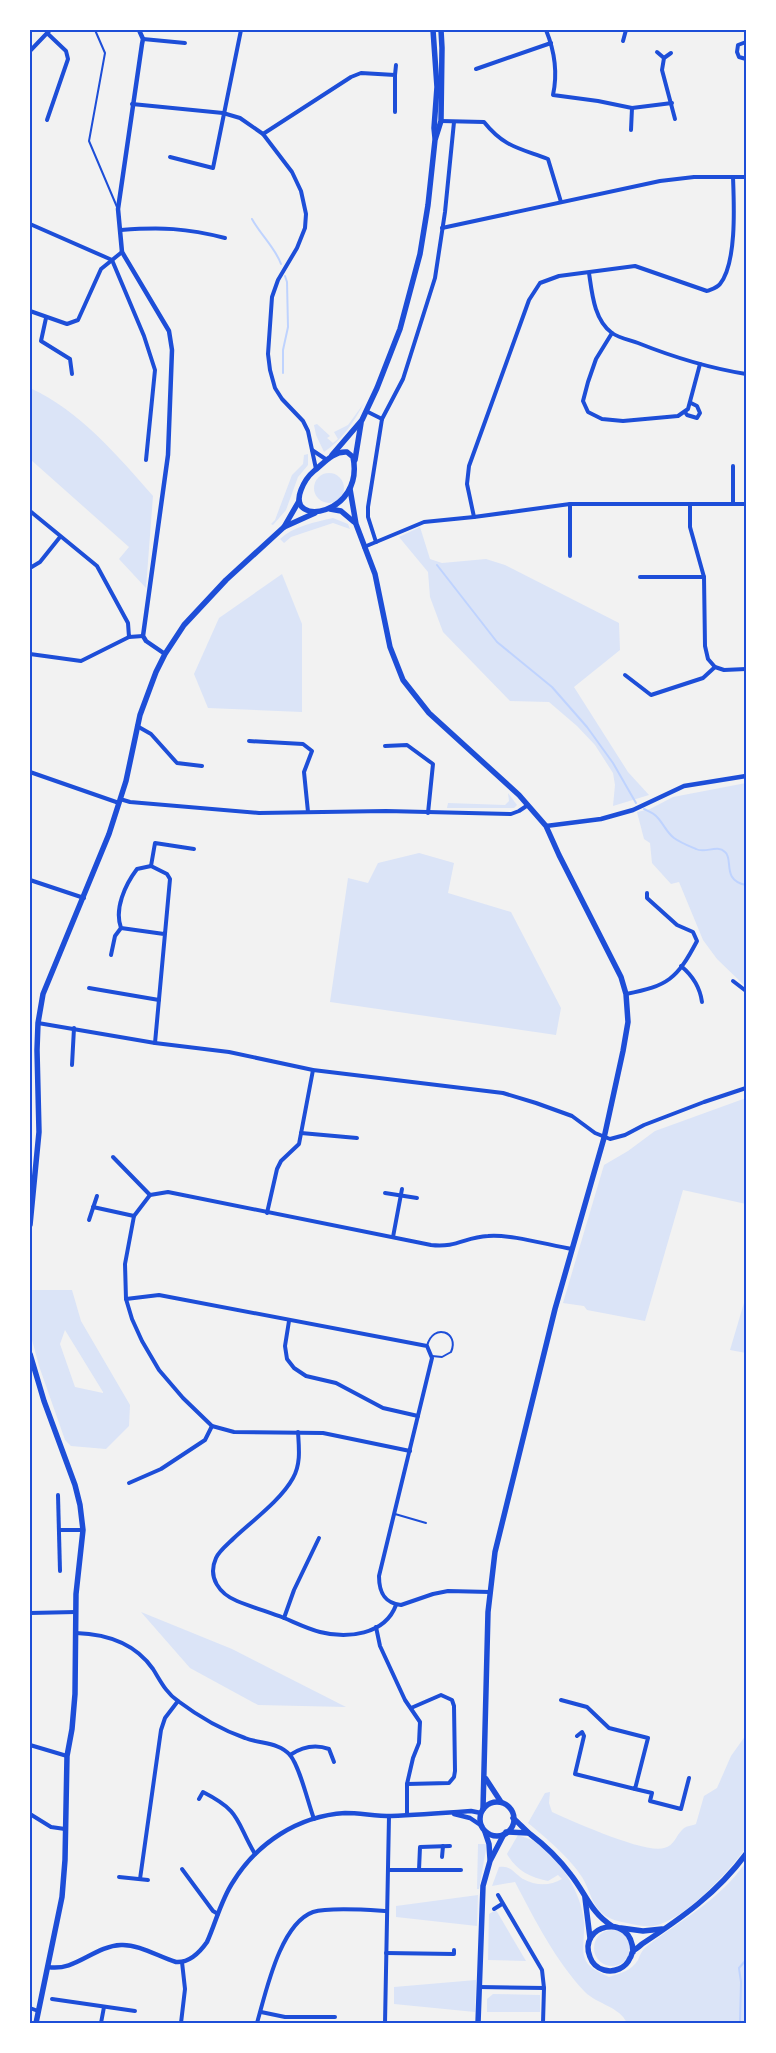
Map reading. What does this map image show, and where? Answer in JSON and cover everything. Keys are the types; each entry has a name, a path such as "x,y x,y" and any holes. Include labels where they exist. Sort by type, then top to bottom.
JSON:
{"main road":[{"path":"433,30 436,87 435,140 428,205 414,280 400,330 362,420 350,489 356,524 375,574 390,647 403,680 429,713 478,756 546,826 622,977 626,994 628,1022 604,1138 554,1309 495,1552 490,1592 482,1811 483,1828 489,1844 490,1861"},
{"path":"435,140 441,121 441,30"},
{"path":"330,458 362,420"},
{"path":"30,1225 39,1132 33,1051 43,994 109,834 120,801 140,715 152,680 165,654 184,625 215,592 284,527 299,501 299,496 306,479 338,452 347,452 353,457 354,464"},
{"path":"284,527 315,512 328,509 342,501 350,489"},
{"path":"299,501 304,509 315,512"},
{"path":"328,509 347,514 356,524"},
{"path":"30,1354 44,1401 77,1492 83,1530 76,1612 75,1694 67,1756 62,1896 36,2023"},
{"path":"484,1777 502,1803 509,1808 513,1818 560,1861 600,1919 619,1928 643,1931 662,1929"},
{"path":"482,1811 489,1804 502,1803"},
{"path":"478,2023 482,1896 490,1861 512,1824 513,1818"},
{"path":"483,1828 491,1835 528,1833"},
{"path":"585,1896 590,1938 588,1946 592,1960 604,1970 619,1969 630,1959 633,1952 713,1893 746,1854"},
{"path":"590,1938 599,1929 612,1926"},
{"path":"619,1928 630,1938 633,1952"}],"street":[{"path":"138,30 143,39 118,209 122,252 169,331 172,350 168,455 143,636 146,641 165,654"},
{"path":"170,156 212,168 241,30"},
{"path":"546,30 551,43 557,77 553,95 598,100 632,108 672,103"},
{"path":"624,41 626,30"},
{"path":"30,51 48,31 66,51 68,59 47,120"},
{"path":"143,39 186,43"},
{"path":"746,42 738,45 736,52 739,57 746,59"},
{"path":"476,70 551,43"},
{"path":"657,52 664,58"},
{"path":"670,53 664,58 662,70 675,119"},
{"path":"395,112 396,65"},
{"path":"263,134 351,77 361,73 395,75"},
{"path":"132,104 223,113 240,118 263,134 292,172 301,191 306,214 305,228 297,248 285,265 272,297 268,343 270,370 275,388 308,431 316,469"},
{"path":"631,130 632,108"},
{"path":"441,121 484,122 504,143 548,159 561,202"},
{"path":"376,542 368,517 368,507 382,419 403,379 435,278 454,122"},
{"path":"442,228 660,181 694,177 746,177"},
{"path":"474,518 467,484 468,466 529,300 540,284 559,276 635,266 707,291 719,286 725,276 733,237 733,177"},
{"path":"30,224 112,260 156,370 146,460"},
{"path":"121,230 164,227 196,230 225,238"},
{"path":"30,311 67,324 78,320 101,269 122,252"},
{"path":"589,273 595,307 601,319 612,333 658,351 700,364 746,374"},
{"path":"46,318 41,341 70,359 72,374"},
{"path":"612,333 596,360 583,401 588,412 602,419 623,421 678,416 686,412 691,403 700,364"},
{"path":"686,412 692,418 697,418 700,413 697,406 691,403"},
{"path":"366,411 382,419"},
{"path":"312,450 330,458"},
{"path":"733,504 734,466"},
{"path":"570,504 570,556"},
{"path":"364,546 424,522 474,518 570,504 746,504"},
{"path":"690,504 690,527 704,577 705,646 708,659 716,667 724,670 746,669"},
{"path":"30,511 97,566 128,623 129,637"},
{"path":"30,568 40,562 60,537"},
{"path":"640,577 704,577"},
{"path":"30,654 80,661 129,637 143,636"},
{"path":"625,675 651,695 703,678 716,667"},
{"path":"137,726 151,734 176,763 202,766"},
{"path":"249,741 303,744 312,751 304,772 308,812"},
{"path":"385,746 407,745 433,764 428,813"},
{"path":"30,772 120,801 229,811 386,811 511,814 528,806"},
{"path":"546,826 601,819 633,810 684,786 746,776"},
{"path":"151,866 156,843 194,849"},
{"path":"121,928 118,917 129,880 137,869 151,866 167,874 170,879 155,1043"},
{"path":"30,880 84,898"},
{"path":"626,994 656,987 676,975 697,941 693,932 671,921 667,914 647,898 647,893"},
{"path":"121,928 164,934"},
{"path":"111,955 115,936 121,928"},
{"path":"681,966 692,975 701,992 702,1002"},
{"path":"732,981 746,991"},
{"path":"89,988 159,1000"},
{"path":"38,1023 155,1043 229,1052 313,1070 502,1093 572,1116 604,1138 617,1138 644,1125 746,1088"},
{"path":"72,1065 74,1028"},
{"path":"267,1213 277,1169 281,1161 299,1144 313,1070"},
{"path":"302,1133 357,1138"},
{"path":"113,1157 150,1195"},
{"path":"393,1238 402,1189"},
{"path":"410,1451 323,1433 234,1432 212,1426 183,1398 159,1370 142,1341 132,1319 126,1299 125,1264 134,1216 150,1195 168,1192 445,1247 488,1236 505,1237 572,1249"},
{"path":"385,1193 416,1198"},
{"path":"89,1220 97,1196"},
{"path":"93,1207 134,1216"},
{"path":"126,1299 159,1295 426,1346 432,1356 379,1576 379,1587 386,1600 396,1605 406,1605 433,1594 448,1591 490,1592"},
{"path":"289,1321 285,1346 287,1359 294,1368 306,1376 336,1383 383,1408 418,1416"},
{"path":"129,1483 161,1468 205,1440 212,1426"},
{"path":"298,1432 299,1461 294,1476 285,1490 215,1559 213,1574 217,1586 225,1597 319,1632 341,1636 363,1633 376,1628 387,1620 396,1605"},
{"path":"58,1495 60,1571"},
{"path":"59,1530 83,1530"},
{"path":"284,1618 294,1590 319,1538"},
{"path":"30,1613 76,1612"},
{"path":"376,1628 380,1646 405,1700 420,1722 421,1735 406,1784 407,1815"},
{"path":"76,1633 109,1637 132,1649 145,1659 168,1693 178,1701 227,1731 245,1738 278,1746 290,1755 295,1763 314,1819"},
{"path":"406,1784 449,1783 454,1777 455,1771 454,1706 452,1700 441,1694 411,1708"},
{"path":"561,1700 587,1706 609,1728 648,1738 635,1789"},
{"path":"140,1879 158,1744 165,1718 178,1701"},
{"path":"577,1736 582,1732 584,1736 575,1774 652,1793 650,1801 681,1808 689,1778"},
{"path":"30,1745 67,1756"},
{"path":"290,1755 297,1750 318,1745 329,1749 334,1762"},
{"path":"199,1799 203,1792 230,1808 255,1854"},
{"path":"48,1967 62,1968 105,1948 122,1945 131,1946 168,1960 182,1962 190,1959 202,1948 232,1884 255,1854 270,1840 286,1830 314,1819 347,1813 389,1816 482,1811"},
{"path":"450,1813 470,1818 483,1828"},
{"path":"30,1814 51,1826 65,1829"},
{"path":"385,2023 389,1816"},
{"path":"419,1870 418,1846 450,1846"},
{"path":"442,1846 442,1857"},
{"path":"182,1869 213,1911 218,1914"},
{"path":"388,1870 461,1870"},
{"path":"119,1877 148,1880"},
{"path":"498,1895 542,1970 544,1988 543,2023"},
{"path":"494,1909 502,1904"},
{"path":"258,2023 280,1949 293,1927 313,1912 344,1910 387,1911"},
{"path":"386,1953 454,1954 454,1950"},
{"path":"181,2023 185,1989 182,1962"},
{"path":"479,1986 544,1988"},
{"path":"52,1999 135,2011"},
{"path":"101,2023 104,2007"},
{"path":"30,2008 38,2011"},
{"path":"261,2012 285,2017 335,2017"}],"lane":[{"path":"95,30 105,53 89,141 118,209"},
{"path":"426,1346 430,1337 436,1333 447,1334 452,1340 452,1348 446,1356 432,1356"},
{"path":"395,1514 426,1524"}],"shaded area":[{"path":"30,388 65,409 97,435 153,496 146,588 119,559 129,547 30,459"},
{"path":"364,403 347,430 336,442 324,452 316,435 314,425 317,424 330,436 327,438 333,443 338,439 334,432 348,425"},
{"path":"308,454 308,465 298,477 286,510 273,525 271,524 275,520 292,475 303,464 304,455"},
{"path":"329,473 340,477 344,488 340,499 329,503 318,499 314,488 318,477"},
{"path":"333,518 348,524 350,529 333,523 291,537 284,543 280,539 298,528"},
{"path":"420,527 430,559 442,563 486,559 505,565 619,623 620,650 574,687 628,772 649,795 613,806 615,785 613,773 595,745 577,726 549,702 510,701 443,632 430,597 428,572 399,537"},
{"path":"282,574 302,624 302,712 208,708 194,674 219,618"},
{"path":"746,783 746,987 717,959 703,940 679,882 671,884 652,863 650,843 644,839 637,812 650,809 673,797"},
{"path":"508,793 517,805 514,808 447,808 448,803 505,805 509,801"},
{"path":"419,853 454,863 448,893 511,912 561,1008 556,1035 330,1002 348,878 368,883 378,863"},
{"path":"746,1098 746,1204 683,1190 645,1321 587,1310 584,1306 563,1303 604,1165 628,1151 655,1131"},
{"path":"30,1290 72,1290 81,1321 130,1405 129,1426 106,1449 71,1446 65,1440 39,1366 30,1332","holes":["65,1330 103,1392 75,1387 60,1344"]},
{"path":"746,1296 746,1353 730,1350"},
{"path":"141,1612 232,1649 346,1707 258,1705 190,1668"},
{"path":"746,1735 746,1848 705,1894 666,1922 654,1926 644,1926 612,1919 603,1914 592,1899 582,1877 571,1863 528,1823 545,1793 550,1792 549,1803 552,1812 625,1842 655,1849 668,1847 683,1829 696,1824 704,1796 717,1788 731,1756"},
{"path":"518,1835 542,1846 567,1875 579,1899 582,1911 584,1925 583,1953 588,1964 609,1977 632,1967 645,1948 712,1899 746,1862 746,2023 627,2023 614,2009 585,1992 555,1953 515,1882 492,1886 499,1867 507,1867 523,1879 538,1884 553,1883 562,1879 558,1875 548,1881 541,1879 524,1872 515,1865 507,1854"},
{"path":"478,1844 486,1844 486,1849 479,1889 477,1889"},
{"path":"478,1895 477,1926 396,1917 396,1906"},
{"path":"496,1910 526,1961 488,1960 489,1914"},
{"path":"612,1930 619,1931 625,1935 629,1941 629,1955 625,1961 619,1965 612,1966 605,1965 599,1961 595,1955 594,1948 595,1941 599,1935 605,1931"},
{"path":"476,1980 475,2012 394,2004 394,1987"},
{"path":"493,1994 540,1995 540,2012 487,2012 487,1999"}],"waterway":[{"path":"252,219 281,264"},
{"path":"283,373 283,350 288,327 287,282 285,276"},
{"path":"437,565 497,642 552,687 587,727 613,763 636,803"},
{"path":"644,809 656,816 672,836 682,843 700,850 718,849 725,852 729,859 733,879 746,885"},
{"path":"740,2023 741,1982 739,1968 746,1960"}]}
